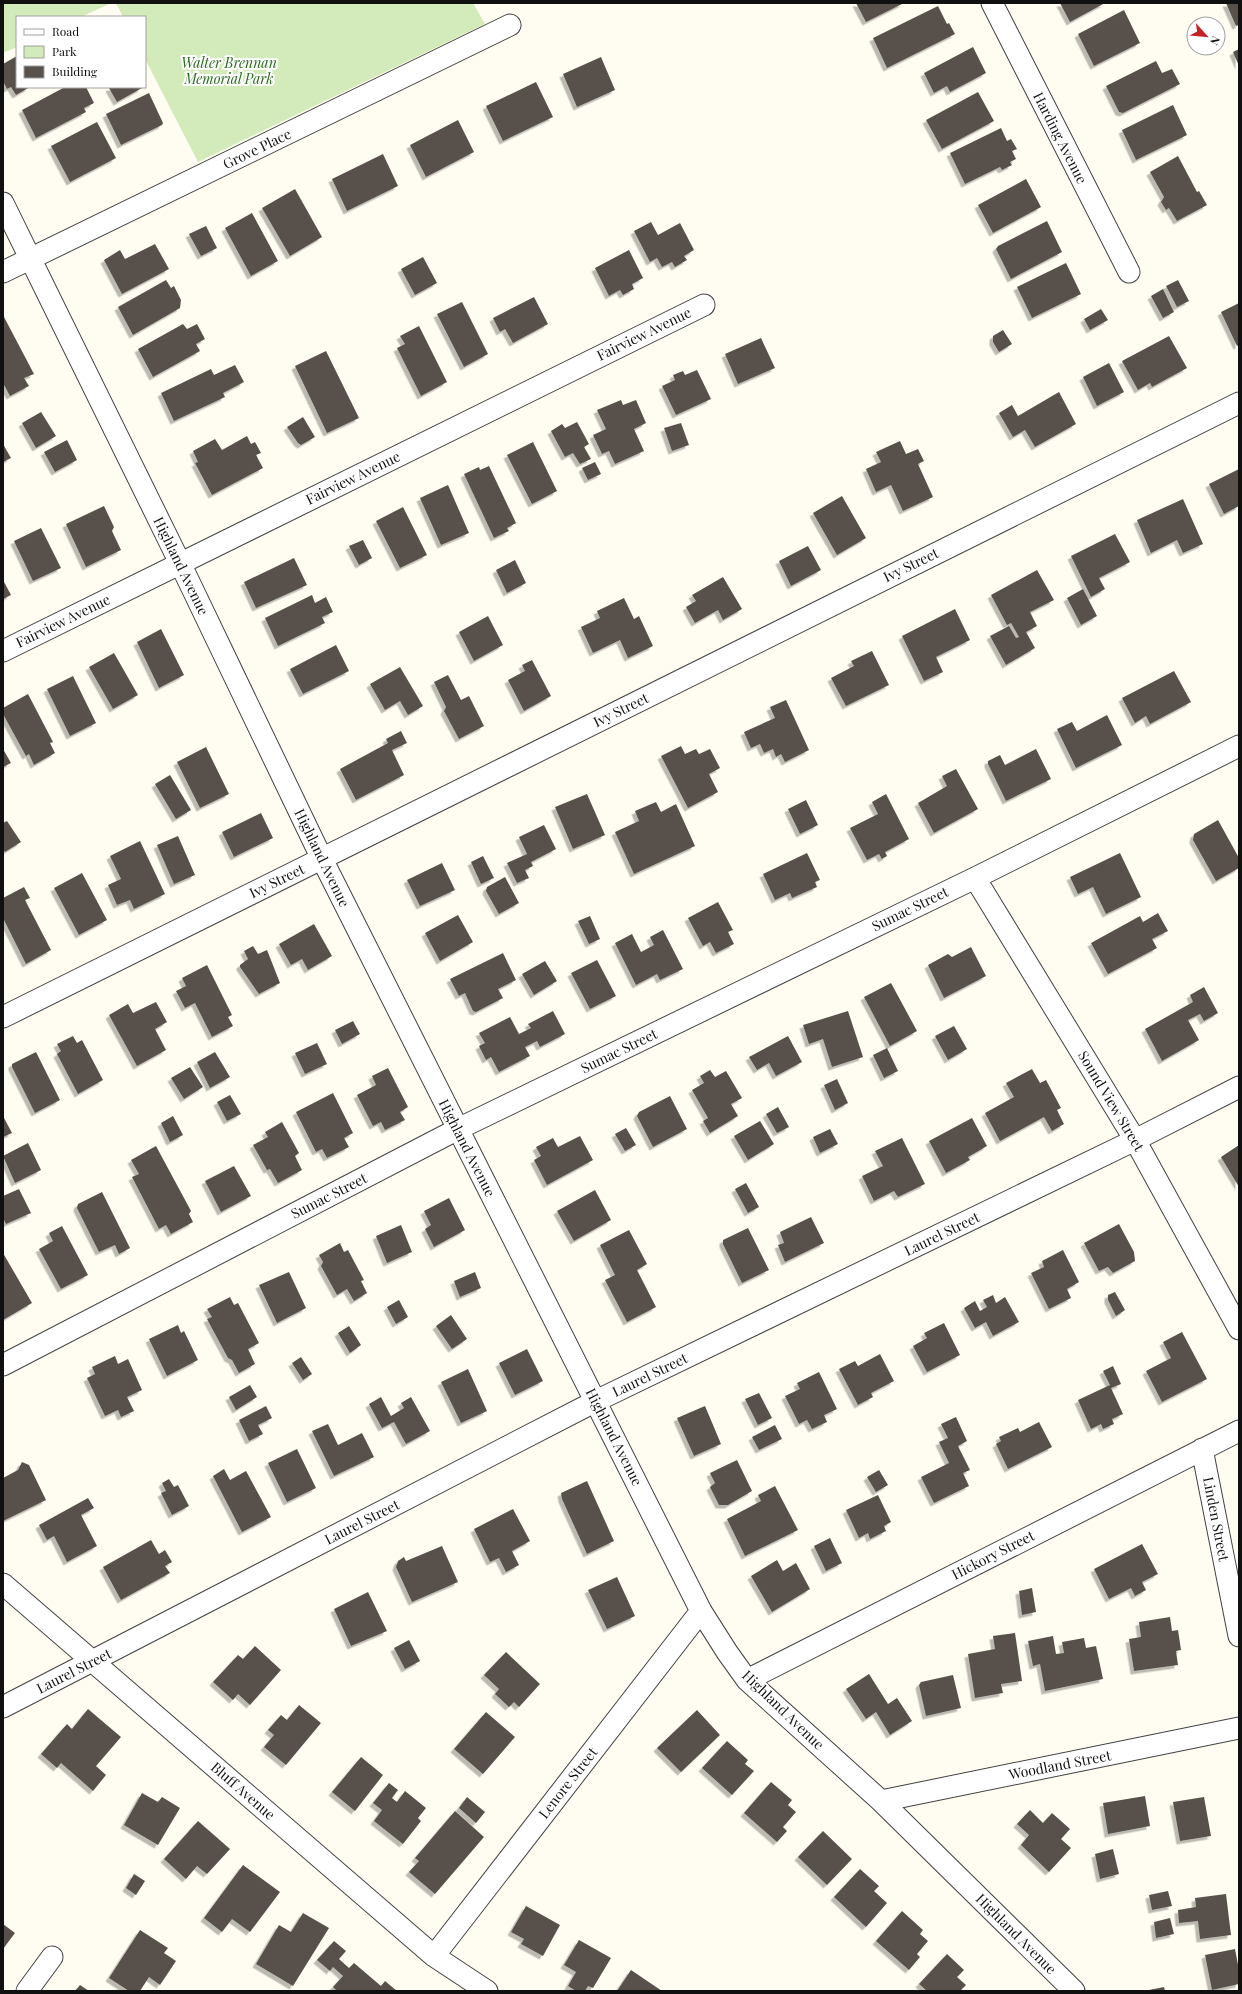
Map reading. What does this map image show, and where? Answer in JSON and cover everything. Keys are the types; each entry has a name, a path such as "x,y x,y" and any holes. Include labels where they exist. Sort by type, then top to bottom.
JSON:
{"street":[{"name":"Harding Avenue","path":"992,3 1129,272"},
{"name":"Grove Place","path":"3,272 510,25"},
{"name":"Highland Avenue","path":"3,203 180,564 322,859 702,1611 747,1680 881,1801 1074,1991"},
{"name":"Fairview Avenue","path":"3,651 704,305"},
{"name":"Ivy Street","path":"3,1017 1239,403"},
{"name":"Sumac Street","path":"3,1365 458,1128 975,878 1239,746"},
{"name":"Sound View Street","path":"975,878 1135,1140 1239,1330"},
{"name":"Laurel Street","path":"3,1707 596,1401 1135,1140 1239,1087"},
{"name":"Hickory Street","path":"747,1680 1239,1430"},
{"name":"Linden Street","path":"1202,1449 1239,1636"},
{"name":"Bluff Avenue","path":"3,1584 434,1956 487,1991"},
{"name":"Lenore Street","path":"434,1956 702,1611"},
{"name":"Woodland Street","path":"881,1801 1239,1728"},
{"path":"27,1991 52,1958"}],"green space":[{"path":"3,3 111,3 83,16 16,16 16,47 3,53"},
{"name":"Walter Brennan Memorial Park","path":"116,3 473,3 485,24 198,162 146,61 146,16 122,16"}],"building":[{"path":"856,3 904,3 866,22"},
{"path":"1060,3 1105,3 1070,22"},
{"path":"1226,3 1239,3 1239,25 1236,26"},
{"path":"938,6 947,24 949,23 955,34 887,68 873,38"},
{"path":"1124,10 1140,43 1094,66 1078,34"},
{"path":"973,47 986,73 950,92 947,86 934,93 924,73"},
{"path":"1239,49 1239,66 1233,52"},
{"path":"16,57 16,88 28,88 16,95 11,87 7,89 3,81 3,64"},
{"path":"601,57 615,90 577,107 563,74"},
{"path":"1156,61 1162,73 1172,69 1180,84 1123,113 1119,112 1106,86"},
{"path":"536,82 553,117 503,141 486,106"},
{"path":"63,88 86,88 94,103 84,108 86,112 36,138 22,110"},
{"path":"109,88 142,88 117,102"},
{"path":"978,92 994,121 942,149 926,120"},
{"path":"149,93 163,123 162,125 121,145 106,114"},
{"path":"1173,105 1187,135 1136,160 1122,130"},
{"path":"458,120 474,152 426,177 410,145"},
{"path":"97,122 116,158 70,182 51,146"},
{"path":"1001,128 1007,141 1011,139 1017,149 1012,151 1016,159 1010,162 1012,165 1002,170 1000,167 965,184 950,153"},
{"path":"383,154 398,186 347,211 332,179"},
{"path":"1178,156 1197,192 1199,191 1207,205 1177,221 1169,208 1166,210 1161,202 1164,197 1150,172"},
{"path":"1026,179 1041,207 993,233 978,205"},
{"path":"295,189 322,237 290,256 262,208"},
{"path":"252,213 278,261 251,276 225,228"},
{"path":"1047,221 1062,252 1011,279 996,249 998,246"},
{"path":"651,222 658,235 680,223 694,250 684,256 687,260 675,267 672,262 662,267 657,258 650,262 634,231"},
{"path":"206,226 217,248 201,256 189,234"},
{"path":"155,244 169,269 122,294 104,260 120,250 125,259"},
{"path":"629,250 643,278 632,284 634,289 623,295 620,290 609,296 595,268"},
{"path":"423,257 437,283 415,295 401,269"},
{"path":"1066,263 1081,294 1032,318 1017,287"},
{"path":"166,280 171,288 174,286 181,300 180,308 133,335 118,307"},
{"path":"1178,280 1189,301 1177,307 1166,286"},
{"path":"1163,289 1174,312 1163,318 1151,296"},
{"path":"534,297 548,324 513,343 505,329 500,332 493,318"},
{"path":"462,302 488,354 464,367 437,314"},
{"path":"1239,303 1239,345 1237,346 1221,312"},
{"path":"1101,309 1108,320 1090,330 1084,319"},
{"path":"4,317 34,374 24,378 29,386 10,396 3,383"},
{"path":"183,324 187,329 197,324 205,339 196,344 200,351 153,377 138,349"},
{"path":"419,326 447,382 421,396 397,348 405,344 400,336"},
{"path":"1003,330 1012,344 999,352 993,342 993,336"},
{"path":"1169,336 1187,368 1152,387 1150,383 1138,390 1122,361"},
{"path":"761,338 775,368 738,384 725,354"},
{"path":"326,351 359,418 327,433 295,366"},
{"path":"1109,363 1124,392 1097,406 1083,377"},
{"path":"235,365 244,382 223,393 225,397 174,421 161,393 211,369 214,375"},
{"path":"697,370 711,399 676,415 662,386 675,380 673,375 683,371 685,375"},
{"path":"1059,392 1076,424 1035,447 1025,430 1013,437 999,413 1012,405 1018,416"},
{"path":"621,400 623,405 636,400 646,423 634,429 644,451 615,464 609,451 602,454 593,435 606,429 597,410"},
{"path":"41,412 56,436 36,448 22,423"},
{"path":"303,417 315,437 301,445 287,427"},
{"path":"577,422 589,444 584,447 591,459 580,464 573,453 565,457 551,431 562,424 565,428"},
{"path":"681,423 689,445 672,451 664,428"},
{"path":"247,436 251,444 255,442 261,453 256,455 263,468 212,495 195,463 198,462 193,451 215,439 222,450"},
{"path":"67,440 77,460 55,472 44,452"},
{"path":"900,441 906,454 918,449 924,461 918,464 933,497 903,511 891,485 876,492 866,469 881,462 876,452"},
{"path":"533,442 557,491 532,504 507,455"},
{"path":"3,444 11,458 3,462"},
{"path":"595,462 601,474 588,480 582,468"},
{"path":"489,466 516,523 507,528 509,531 494,538 464,474 479,467 480,470"},
{"path":"1239,469 1239,506 1224,514 1209,484"},
{"path":"448,485 469,533 441,545 420,498"},
{"path":"842,496 866,538 837,555 813,513"},
{"path":"1183,499 1203,544 1183,553 1177,540 1151,553 1137,520"},
{"path":"104,506 114,527 112,531 121,550 86,567 66,524"},
{"path":"403,507 427,555 400,568 376,521"},
{"path":"41,528 61,568 33,581 14,541"},
{"path":"1115,534 1130,562 1099,578 1105,589 1091,597 1071,556"},
{"path":"363,540 372,558 359,565 349,546"},
{"path":"808,546 821,570 791,586 779,561"},
{"path":"294,558 307,585 256,608 244,582"},
{"path":"515,560 526,583 507,593 496,570"},
{"path":"1037,570 1054,600 1030,612 1037,626 1026,632 1035,648 1006,665 990,636 1009,626 1016,638 1019,637 1011,623 1007,625 991,595"},
{"path":"723,577 742,609 723,620 718,610 695,623 686,607 696,601 692,595"},
{"path":"3,580 11,595 3,599"},
{"path":"1083,589 1097,616 1081,625 1067,598"},
{"path":"312,595 315,603 326,597 333,612 322,617 325,623 278,646 265,618"},
{"path":"624,598 634,619 639,616 653,646 628,658 620,640 593,653 581,627 600,618 597,611"},
{"path":"955,609 970,640 936,657 943,672 924,681 902,636"},
{"path":"488,616 503,645 474,661 459,632"},
{"path":"161,629 184,675 159,688 137,642"},
{"path":"336,645 349,671 303,694 290,669"},
{"path":"872,651 889,685 846,706 831,678 854,666 851,661"},
{"path":"114,653 138,695 113,709 89,667"},
{"path":"532,660 551,696 524,711 508,680 525,671 522,665"},
{"path":"400,667 423,706 408,715 400,701 385,710 370,684"},
{"path":"1174,671 1191,702 1150,724 1146,716 1135,723 1122,698"},
{"path":"448,675 461,700 469,696 484,726 459,739 444,711 446,707 434,682"},
{"path":"73,676 96,723 70,736 47,689"},
{"path":"28,694 53,742 50,743 55,753 34,765 29,754 26,756 3,714 3,708"},
{"path":"786,700 809,750 785,762 781,754 776,757 773,749 764,753 760,744 751,748 744,732 775,718 770,707"},
{"path":"1107,715 1122,745 1076,768 1057,729 1072,722 1077,731"},
{"path":"401,731 407,743 392,750 404,775 356,800 340,769 388,743 386,739"},
{"path":"681,746 685,754 696,749 699,754 710,749 720,768 709,774 718,792 688,808 661,756"},
{"path":"206,747 229,794 200,808 177,762"},
{"path":"3,749 11,763 3,767"},
{"path":"1036,749 1051,779 1006,801 988,764 988,761 1000,755 1005,765"},
{"path":"956,769 978,809 934,833 918,803 947,786 942,776"},
{"path":"170,775 191,810 176,819 155,784"},
{"path":"587,794 605,835 573,849 555,807"},
{"path":"886,794 909,839 885,852 887,856 882,859 879,854 867,860 850,828 878,814 872,802"},
{"path":"806,800 818,825 800,834 788,809"},
{"path":"656,802 661,812 676,804 695,846 634,874 615,832 639,821 635,811"},
{"path":"261,813 273,838 234,857 222,832"},
{"path":"1218,820 1239,858 1239,868 1216,881 1193,840 1194,834"},
{"path":"7,821 21,842 5,852 3,849 3,823"},
{"path":"544,825 556,849 531,862 533,866 525,870 529,878 517,883 507,863 527,854 519,837"},
{"path":"178,836 195,875 174,884 157,845"},
{"path":"140,841 165,894 134,909 130,900 117,905 108,885 121,879 110,856"},
{"path":"807,853 820,880 815,882 817,887 792,898 790,893 775,900 763,874"},
{"path":"1120,853 1141,897 1106,914 1093,887 1078,894 1070,877"},
{"path":"483,856 494,878 481,884 471,862"},
{"path":"442,863 455,890 420,906 407,880"},
{"path":"82,873 107,920 79,935 54,888"},
{"path":"505,877 519,903 499,914 486,891 487,887"},
{"path":"24,887 30,898 25,900 51,950 26,964 3,918 3,898"},
{"path":"718,902 733,930 728,932 734,944 716,953 710,942 703,946 688,918"},
{"path":"1158,913 1168,931 1152,939 1157,948 1108,974 1091,943 1140,916 1143,922"},
{"path":"458,915 473,942 440,961 425,933"},
{"path":"590,916 600,939 589,944 578,921"},
{"path":"314,924 332,956 308,970 302,959 291,965 279,944"},
{"path":"663,930 683,969 660,980 657,974 636,985 615,943 632,934 641,952 654,945 650,937"},
{"path":"253,946 258,954 267,950 280,983 259,994 240,967 240,965 248,959 244,951"},
{"path":"971,947 986,976 944,998 928,965 948,954 952,957"},
{"path":"503,953 516,980 498,989 503,998 476,1012 473,1011 465,993 459,996 450,979"},
{"path":"597,960 616,996 590,1009 571,973"},
{"path":"545,961 557,981 534,995 522,974"},
{"path":"207,965 232,1015 228,1017 233,1026 212,1037 195,1003 185,1008 176,991 186,986 182,978"},
{"path":"891,983 917,1031 890,1046 864,997"},
{"path":"1204,987 1218,1013 1204,1021 1200,1014 1188,1020 1199,1040 1162,1061 1145,1029 1193,1002 1190,995"},
{"path":"156,1002 167,1022 155,1029 166,1050 137,1066 109,1015 128,1004 133,1013"},
{"path":"553,1011 565,1034 540,1047 537,1041 525,1047 530,1056 499,1072 491,1057 486,1060 479,1046 485,1043 479,1033 510,1017 519,1034 531,1028 528,1024"},
{"path":"848,1011 863,1057 832,1067 823,1039 809,1044 803,1025"},
{"path":"353,1021 360,1034 342,1044 335,1030"},
{"path":"954,1026 967,1049 948,1060 935,1036"},
{"path":"73,1036 77,1043 82,1040 103,1080 78,1094 57,1054 61,1051 57,1044"},
{"path":"788,1036 802,1062 776,1076 769,1063 757,1070 749,1057"},
{"path":"317,1043 327,1064 305,1074 295,1053"},
{"path":"887,1048 898,1071 884,1078 873,1055"},
{"path":"36,1052 60,1100 35,1113 12,1067 12,1064"},
{"path":"215,1052 230,1077 210,1088 197,1062"},
{"path":"190,1067 203,1087 184,1099 171,1078"},
{"path":"388,1068 408,1107 400,1112 405,1120 385,1130 381,1122 373,1126 357,1095 376,1085 372,1076"},
{"path":"1032,1069 1040,1083 1046,1080 1061,1108 1057,1110 1064,1124 1052,1131 1044,1117 1000,1141 985,1113 1014,1097 1006,1083"},
{"path":"710,1070 715,1077 726,1071 742,1098 731,1104 738,1116 710,1133 703,1121 708,1118 692,1090 704,1083 700,1076"},
{"path":"837,1079 848,1103 835,1110 824,1085"},
{"path":"333,1093 353,1133 344,1138 349,1147 327,1158 322,1149 316,1152 296,1112"},
{"path":"230,1095 241,1114 227,1121 217,1102"},
{"path":"670,1096 687,1129 653,1147 637,1116 639,1112"},
{"path":"778,1107 789,1127 777,1133 766,1114"},
{"path":"3,1116 12,1133 3,1137"},
{"path":"173,1116 183,1135 170,1142 161,1123"},
{"path":"972,1118 987,1146 968,1157 970,1160 946,1173 929,1141"},
{"path":"760,1121 774,1144 748,1160 734,1136"},
{"path":"282,1122 299,1153 295,1156 302,1170 278,1183 270,1169 267,1170 253,1145 268,1137 265,1132"},
{"path":"626,1128 636,1145 625,1151 615,1134"},
{"path":"830,1129 838,1144 820,1153 813,1137"},
{"path":"580,1136 593,1160 547,1185 534,1160 541,1156 536,1147 553,1138 558,1147"},
{"path":"902,1138 925,1184 898,1197 894,1191 874,1201 862,1176 883,1166 875,1151"},
{"path":"28,1143 41,1170 15,1183 3,1156"},
{"path":"1239,1145 1239,1187 1221,1157"},
{"path":"156,1146 191,1211 189,1214 193,1222 171,1234 166,1225 159,1229 132,1177 139,1174 131,1160"},
{"path":"234,1166 251,1196 221,1212 205,1181"},
{"path":"746,1183 759,1207 748,1213 735,1189"},
{"path":"19,1189 31,1213 6,1224 3,1218 3,1196"},
{"path":"595,1190 611,1220 574,1241 557,1211"},
{"path":"102,1192 130,1248 119,1254 115,1245 99,1252 77,1208 78,1204"},
{"path":"449,1198 465,1230 434,1247 425,1229 431,1225 424,1211"},
{"path":"811,1217 824,1243 785,1262 778,1245 784,1243 780,1232"},
{"path":"1119,1224 1134,1252 1135,1261 1113,1273 1108,1267 1099,1271 1084,1243"},
{"path":"401,1225 412,1252 387,1263 376,1236"},
{"path":"62,1226 88,1275 61,1289 39,1249 53,1241 49,1233"},
{"path":"748,1228 769,1270 742,1283 723,1244 723,1240"},
{"path":"629,1230 647,1264 637,1270 656,1307 627,1322 605,1280 615,1275 600,1245"},
{"path":"340,1243 344,1252 348,1250 364,1280 361,1281 367,1293 354,1301 347,1289 337,1295 321,1266 323,1262 319,1255"},
{"path":"1063,1250 1079,1282 1067,1289 1071,1298 1049,1309 1031,1273 1044,1267 1042,1261"},
{"path":"3,1253 32,1303 3,1320"},
{"path":"289,1272 306,1308 277,1323 259,1285"},
{"path":"475,1272 481,1288 460,1297 454,1281"},
{"path":"1115,1292 1125,1310 1116,1316 1108,1300 1108,1295"},
{"path":"993,1295 996,1303 1005,1297 1019,1322 993,1336 986,1322 975,1328 964,1308 975,1301 980,1311 987,1307 983,1300"},
{"path":"230,1297 234,1305 238,1303 259,1343 248,1349 255,1364 239,1373 232,1360 228,1358 207,1319 212,1317 207,1309"},
{"path":"399,1300 408,1317 396,1324 387,1307"},
{"path":"451,1315 467,1339 452,1349 436,1326"},
{"path":"944,1323 960,1355 927,1372 913,1346 927,1338 924,1333"},
{"path":"178,1325 181,1333 184,1331 198,1360 167,1376 149,1339"},
{"path":"349,1326 361,1345 350,1353 338,1333"},
{"path":"1182,1332 1207,1379 1162,1402 1146,1371 1171,1358 1163,1342"},
{"path":"527,1349 543,1381 515,1395 499,1363"},
{"path":"880,1354 894,1381 871,1393 873,1397 858,1405 839,1369 855,1361 858,1366"},
{"path":"115,1356 118,1364 128,1359 142,1390 127,1397 134,1411 121,1417 118,1410 105,1416 87,1378 95,1374 92,1367"},
{"path":"301,1357 312,1374 303,1380 292,1363"},
{"path":"1113,1366 1121,1384 1111,1388 1123,1414 1112,1419 1114,1424 1103,1429 1101,1424 1091,1429 1078,1400 1110,1385 1103,1371"},
{"path":"468,1369 487,1411 461,1423 441,1382"},
{"path":"819,1372 837,1409 824,1415 827,1422 812,1429 807,1420 799,1424 785,1396 800,1389 797,1383"},
{"path":"250,1385 257,1397 236,1410 229,1397"},
{"path":"759,1393 772,1418 758,1425 745,1399"},
{"path":"381,1397 391,1416 404,1408 401,1403 411,1397 430,1431 406,1444 394,1422 382,1428 369,1404"},
{"path":"266,1406 272,1418 258,1425 263,1434 249,1441 239,1420"},
{"path":"705,1406 721,1444 694,1456 677,1418"},
{"path":"956,1417 967,1441 958,1446 970,1470 963,1473 969,1486 934,1503 921,1477 949,1463 939,1442 948,1438 941,1424"},
{"path":"1039,1422 1052,1447 1008,1469 996,1444 1001,1441 999,1437 1018,1428 1020,1432"},
{"path":"328,1424 338,1445 362,1433 374,1457 334,1476 312,1431"},
{"path":"775,1425 782,1439 759,1450 752,1437"},
{"path":"297,1449 316,1488 287,1502 268,1463"},
{"path":"737,1460 752,1491 728,1505 719,1505 710,1487 715,1483 710,1473"},
{"path":"22,1462 29,1465 46,1500 3,1521 3,1478 18,1470"},
{"path":"224,1469 230,1480 246,1471 271,1517 242,1532 213,1476"},
{"path":"879,1470 888,1485 876,1492 867,1477"},
{"path":"169,1479 174,1487 178,1485 189,1506 172,1515 161,1493 166,1491 162,1483"},
{"path":"587,1481 614,1541 587,1554 562,1499 561,1493"},
{"path":"775,1486 798,1530 745,1556 727,1519 761,1501 758,1495"},
{"path":"878,1495 891,1522 884,1526 886,1531 870,1539 868,1533 859,1538 846,1510"},
{"path":"88,1498 94,1508 81,1515 97,1546 67,1562 54,1536 47,1540 39,1525"},
{"path":"513,1509 530,1541 512,1551 519,1565 506,1572 499,1558 490,1562 474,1529"},
{"path":"830,1538 842,1563 826,1571 814,1546"},
{"path":"151,1540 159,1554 165,1550 172,1562 165,1566 170,1573 121,1600 103,1567"},
{"path":"1142,1544 1158,1574 1142,1582 1146,1590 1135,1596 1131,1588 1109,1599 1094,1569"},
{"path":"442,1546 458,1582 412,1602 396,1567 398,1561 404,1557 406,1561"},
{"path":"777,1560 783,1571 796,1563 810,1589 772,1612 751,1576"},
{"path":"617,1577 635,1616 607,1629 588,1590"},
{"path":"1032,1588 1036,1612 1022,1615 1019,1591"},
{"path":"368,1592 387,1631 351,1646 334,1609"},
{"path":"1170,1617 1172,1631 1178,1630 1181,1650 1176,1651 1178,1665 1134,1671 1129,1639 1141,1637 1139,1622"},
{"path":"1015,1633 1022,1681 1001,1684 1003,1693 975,1698 968,1654 995,1649 993,1636"},
{"path":"1053,1636 1056,1654 1064,1653 1062,1642 1084,1638 1086,1648 1096,1646 1103,1679 1045,1691 1040,1664 1033,1666 1028,1641"},
{"path":"409,1640 420,1661 405,1669 394,1648"},
{"path":"255,1646 281,1670 250,1705 238,1694 233,1700 213,1682 238,1655 243,1659"},
{"path":"506,1652 540,1684 519,1707 514,1702 509,1707 495,1694 499,1689 484,1675"},
{"path":"869,1674 888,1704 897,1698 912,1721 890,1735 876,1712 866,1719 846,1689"},
{"path":"953,1675 961,1708 926,1716 919,1685 921,1682"},
{"path":"299,1705 321,1723 286,1765 264,1747 274,1735 268,1730 281,1715 287,1720"},
{"path":"88,1709 121,1737 96,1766 106,1775 93,1791 61,1763 57,1768 41,1754 67,1724 72,1729"},
{"path":"697,1710 720,1735 681,1772 657,1748"},
{"path":"486,1712 515,1737 483,1774 454,1749"},
{"path":"727,1741 748,1760 745,1764 754,1771 732,1795 702,1768"},
{"path":"361,1757 383,1775 355,1811 332,1792"},
{"path":"771,1782 792,1800 788,1805 796,1812 783,1827 787,1831 777,1842 744,1813"},
{"path":"389,1783 398,1790 392,1798 397,1802 405,1791 426,1808 418,1818 421,1821 403,1844 374,1821 382,1810 373,1803"},
{"path":"142,1793 158,1802 162,1797 180,1808 158,1845 124,1825"},
{"path":"1145,1796 1150,1826 1108,1834 1103,1803"},
{"path":"467,1797 485,1812 476,1823 459,1808"},
{"path":"1204,1797 1211,1836 1180,1841 1173,1802"},
{"path":"1030,1810 1043,1823 1052,1813 1070,1829 1061,1839 1071,1848 1049,1872 1021,1845 1029,1835 1017,1824"},
{"path":"455,1811 484,1837 435,1894 409,1872 419,1861 415,1858"},
{"path":"198,1821 230,1849 207,1874 197,1866 186,1879 164,1859"},
{"path":"823,1831 852,1859 827,1885 798,1857"},
{"path":"1113,1849 1119,1874 1100,1879 1095,1854"},
{"path":"243,1865 280,1892 250,1932 232,1919 222,1932 204,1918"},
{"path":"860,1869 879,1886 874,1891 887,1903 866,1927 834,1897"},
{"path":"134,1874 145,1881 136,1895 126,1888"},
{"path":"1168,1891 1172,1906 1152,1910 1149,1895"},
{"path":"1226,1894 1231,1935 1200,1939 1198,1921 1179,1923 1178,1910 1196,1907 1195,1898"},
{"path":"526,1906 560,1925 543,1956 521,1944 524,1939 511,1932"},
{"path":"902,1911 923,1930 920,1934 928,1941 917,1954 920,1957 909,1970 876,1941"},
{"path":"303,1913 329,1928 293,1986 256,1964 279,1925 291,1932"},
{"path":"1170,1918 1174,1934 1156,1938 1154,1922"},
{"path":"3,1924 15,1933 3,1949"},
{"path":"140,1930 168,1948 164,1953 176,1961 160,1985 149,1977 140,1991 129,1991 109,1978"},
{"path":"579,1940 611,1958 593,1988 588,1986 585,1991 576,1991 568,1986 576,1972 564,1965"},
{"path":"334,1941 346,1951 339,1959 349,1968 354,1963 381,1986 385,1981 397,1991 337,1991 333,1987 343,1976 333,1967 330,1971 317,1960"},
{"path":"1235,1949 1239,1970 1239,1984 1212,1990 1205,1955"},
{"path":"947,1954 964,1970 957,1977 966,1985 960,1991 927,1991 919,1984"},
{"path":"631,1970 662,1991 617,1991"},
{"path":"80,1985 89,1991 75,1991"},
{"path":"1164,1987 1165,1991 1149,1991 1149,1990"}]}
